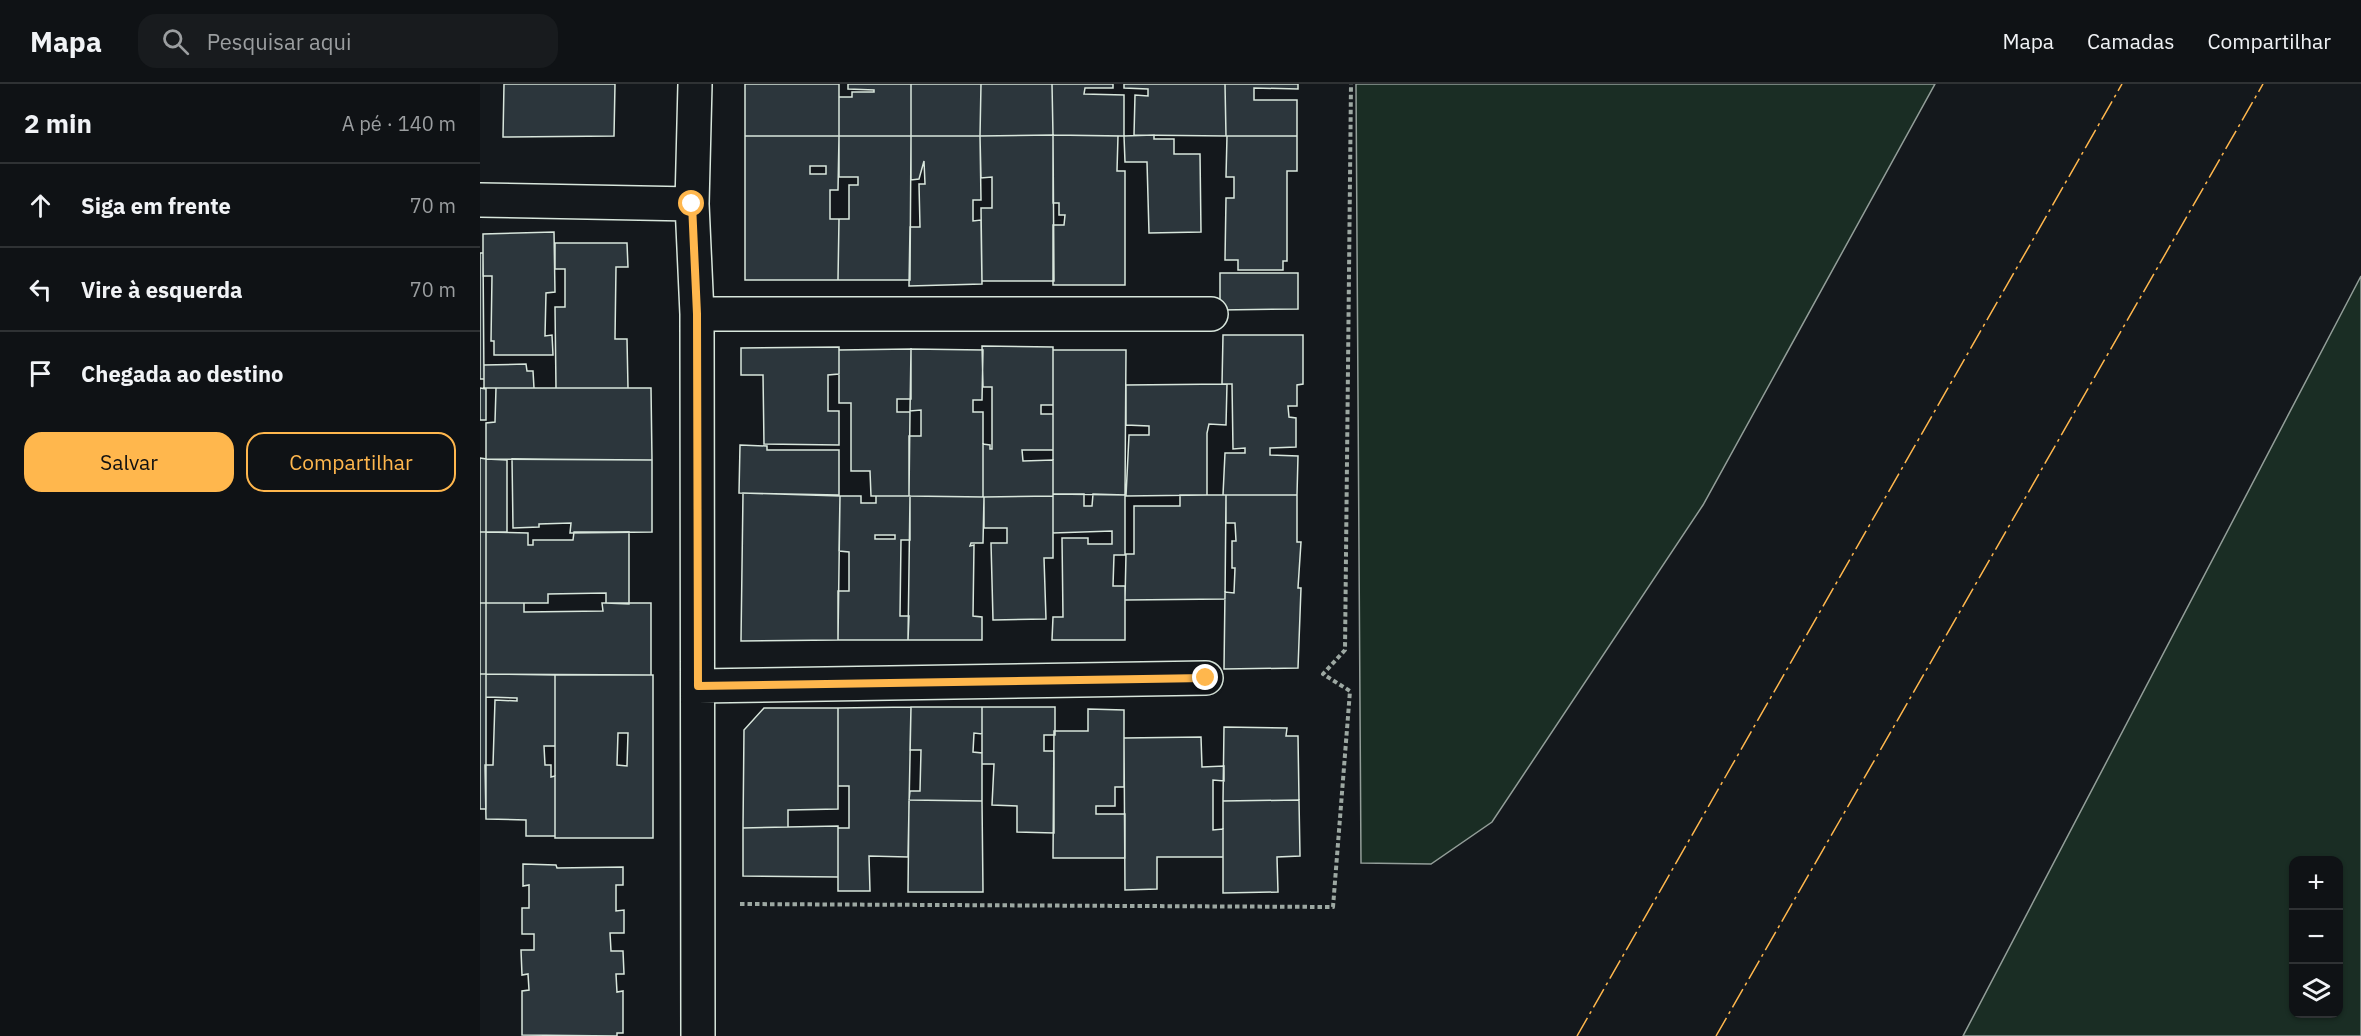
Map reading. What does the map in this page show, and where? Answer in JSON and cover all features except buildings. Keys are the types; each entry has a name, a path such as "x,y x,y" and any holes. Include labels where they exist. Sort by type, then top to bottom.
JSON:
{"street":[{"path":"695,84 692,204 697,314 698,1036"},
{"path":"480,200 692,204"},
{"path":"697,314 1211,314"},
{"path":"698,686 1206,678"}],"green space":[{"path":"1356,84 1935,84 1703,505 1492,822 1431,864 1361,863"},
{"path":"2361,276 2361,1036 1963,1036"}],"power":[{"path":"1577,1036 2122,84"},
{"path":"1716,1036 2263,84"}],"route":[{"path":"692,204 697,314 698,686 1206,678"}]}
